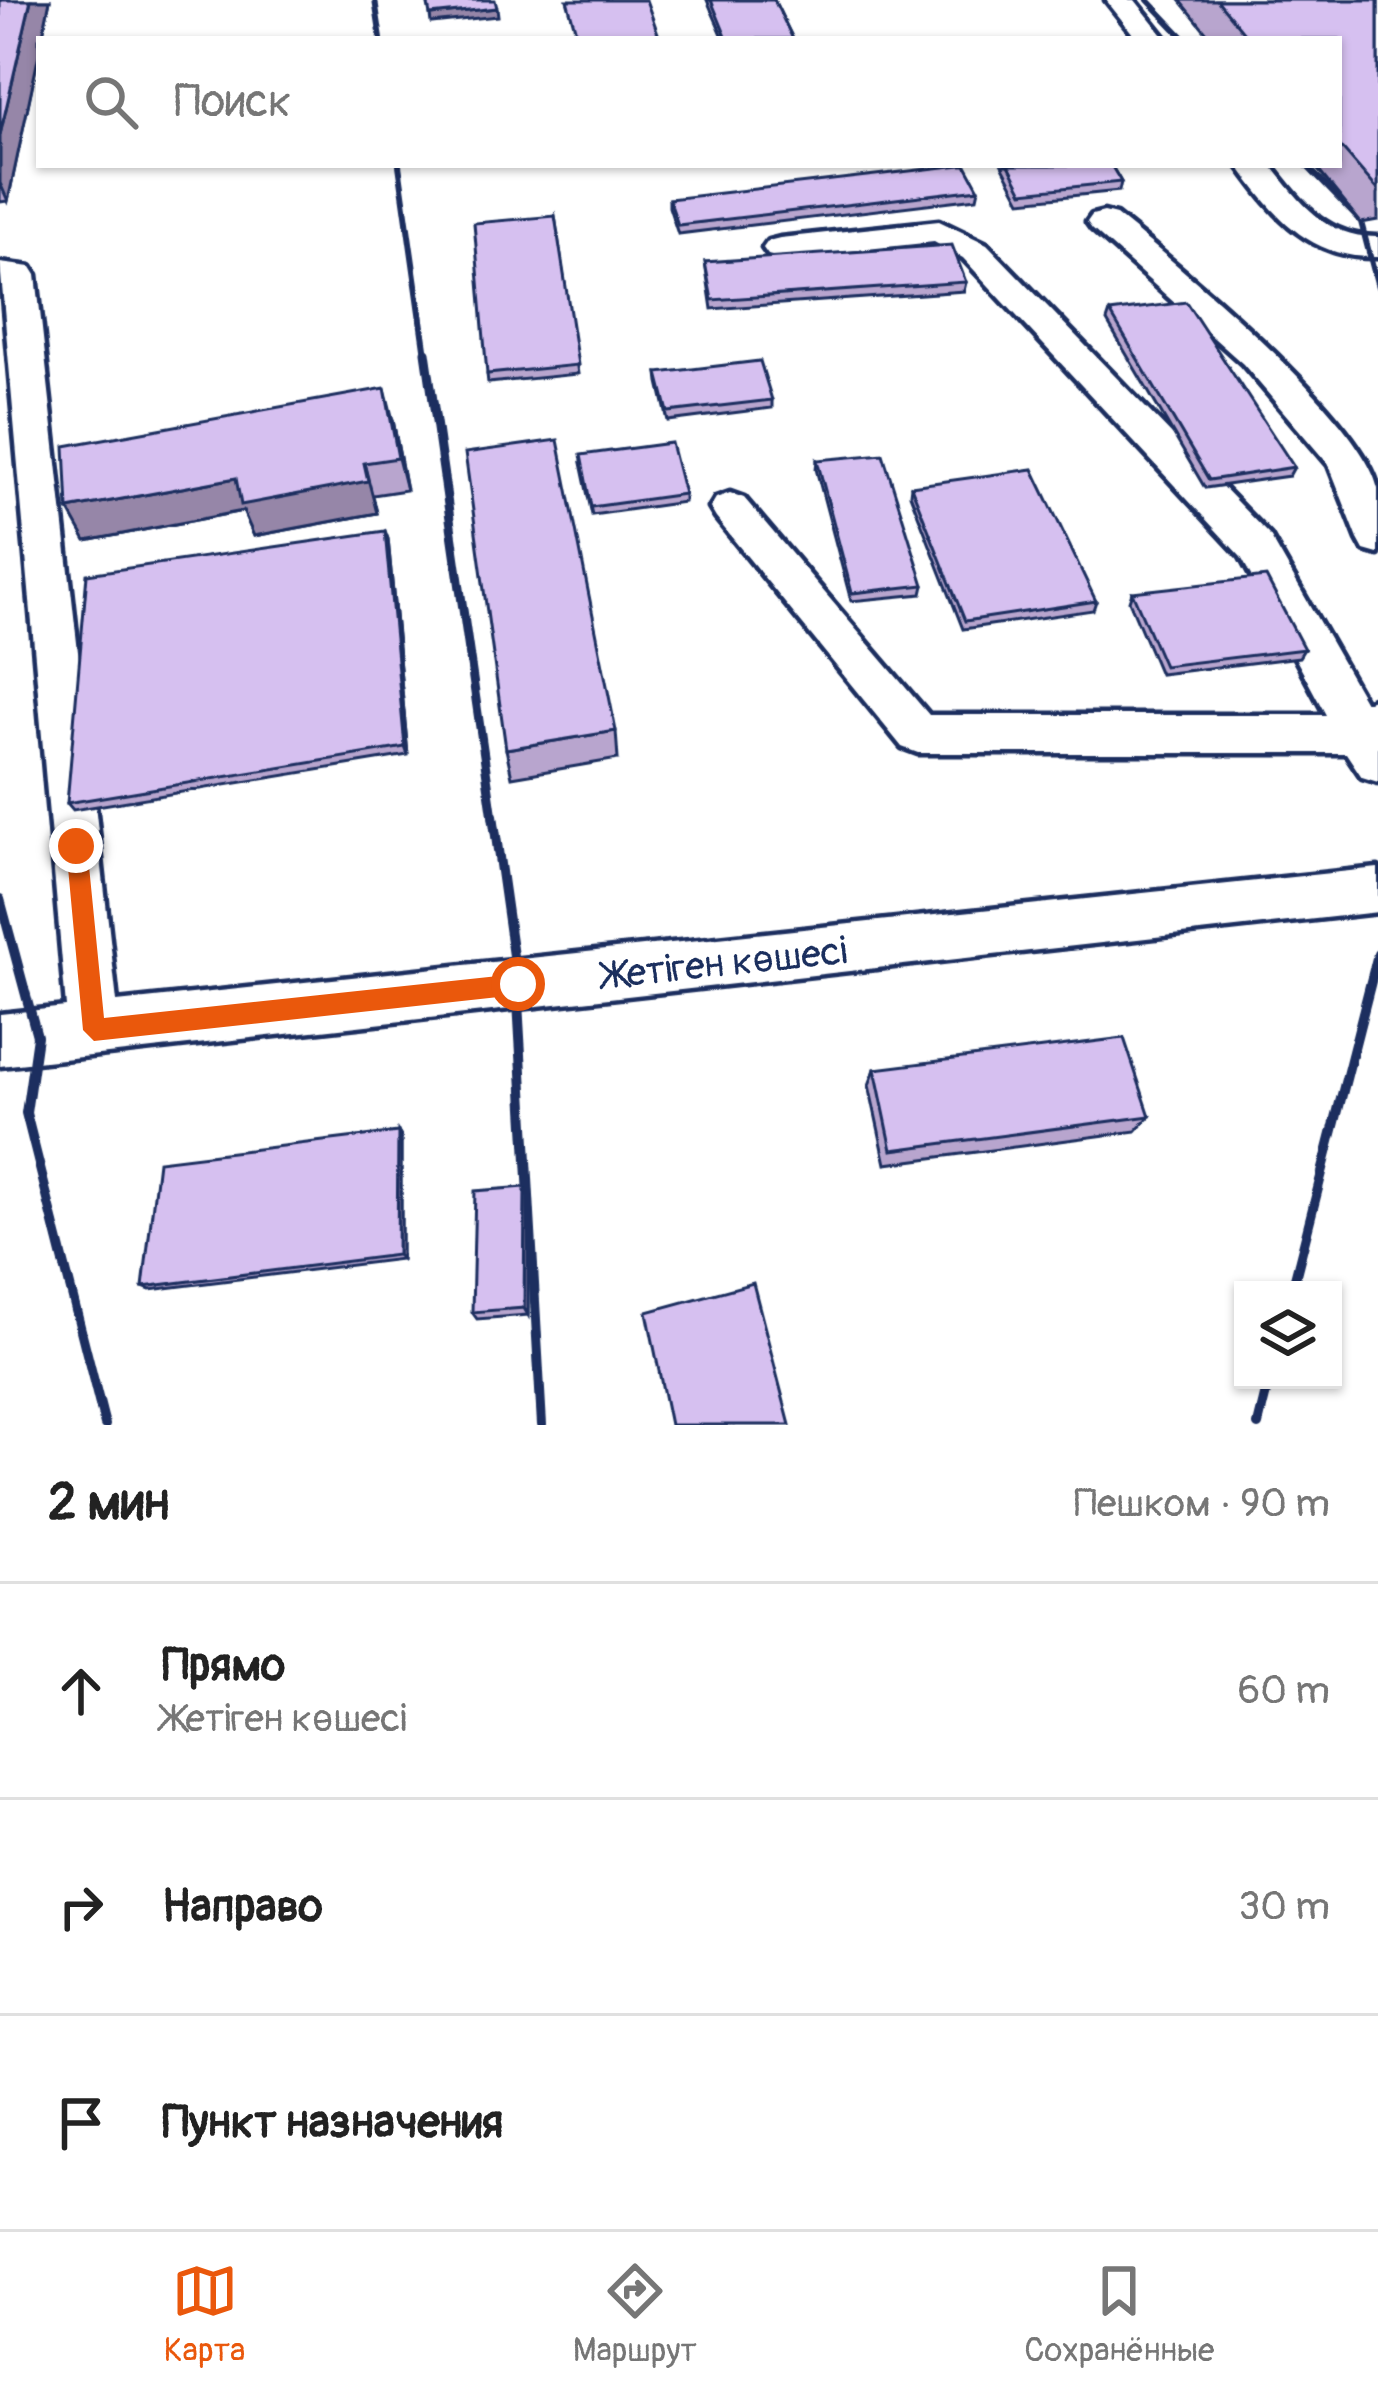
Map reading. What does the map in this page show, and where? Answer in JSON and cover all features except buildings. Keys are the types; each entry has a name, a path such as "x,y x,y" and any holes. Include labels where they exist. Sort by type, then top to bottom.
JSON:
{"street":[{"path":"1120,0 1150,36"},
{"path":"1256,168 1310,233 1328,244 1378,247"},
{"path":"1104,222 1256,356 1331,442 1346,460 1378,539"},
{"path":"780,248 939,231 975,251 1256,547 1372,738"},
{"path":"0,274 19,275 94,1030"},
{"path":"730,508 918,734 1372,738"},
{"name":"Жетіген көшесі","path":"0,1040 1378,890"}],"railway":[{"path":"375,0 381,36"},
{"path":"1148,0 1182,36"},
{"path":"399,168 426,355"},
{"path":"1309,168 1361,222 1378,287"},
{"path":"426,352 493,818"},
{"path":"493,815 517,984 542,1425"},
{"path":"0,899 37,1036 26,1113 105,1425"},
{"path":"1294,1281 1378,954"},
{"path":"1258,1425 1267,1389"}],"route":[{"path":"76,846 94,1030 518,984"}]}
